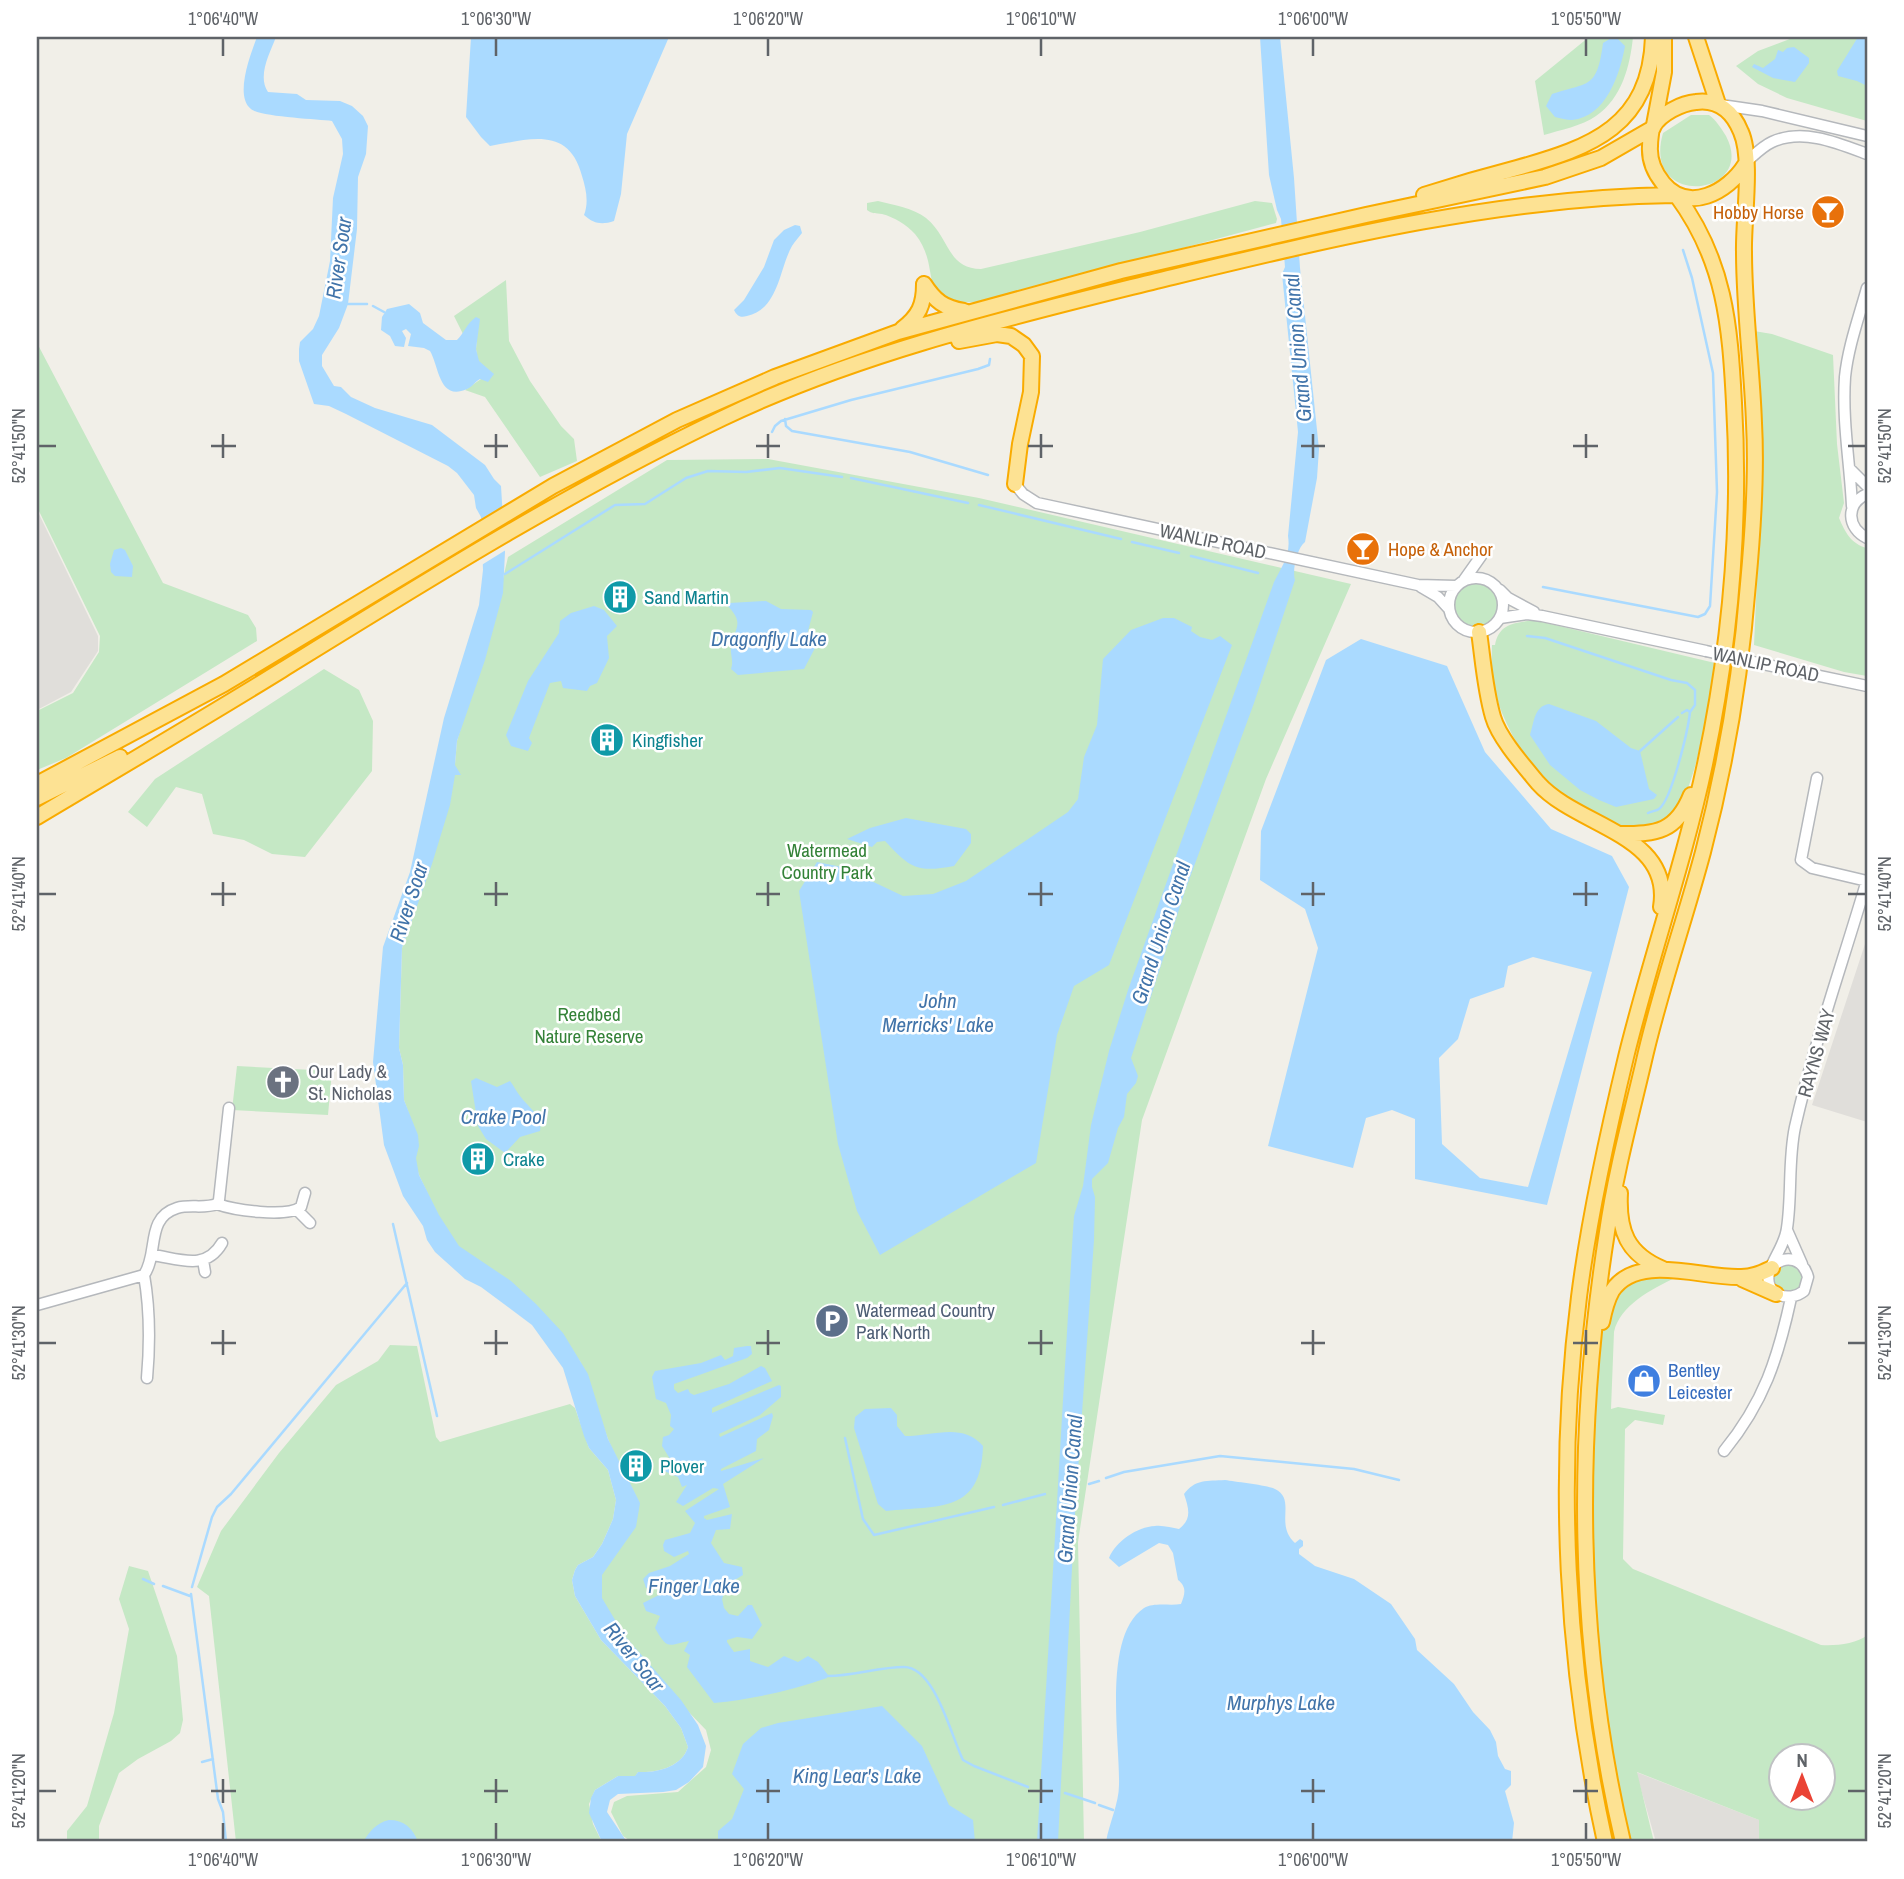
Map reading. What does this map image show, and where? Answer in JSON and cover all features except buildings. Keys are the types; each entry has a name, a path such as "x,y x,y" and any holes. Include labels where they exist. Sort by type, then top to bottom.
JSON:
{"highway":[{"path":"1366,215 1450,186 1576,150 1602,137 1624,118 1641,95 1653,59 1653,37"},
{"path":"1605,1842 1585,1736 1568,1549 1567,1464 1579,1298 1588,1236 1627,1055 1704,766 1726,636 1737,477 1733,373 1722,293 1701,232 1675,195 1662,182 1652,164 1650,145 1664,72 1664,37"},
{"path":"1623,1842 1602,1734 1588,1598 1585,1433 1590,1368 1607,1228 1622,1159 1644,1060 1707,835 1725,754 1744,638 1755,477 1744,253 1744,139 1739,127 1719,104 1696,37"},
{"path":"37,784 224,684 553,486 677,420 775,377 898,332 1121,271 1558,173 1601,158 1686,104 1703,101 1719,104"},
{"path":"37,817 562,500 726,416 887,354 1004,319 1263,255 1380,230 1508,207 1600,197 1675,195 1695,198 1713,194 1731,183 1746,163"},
{"path":"898,332 917,315 922,306 924,284 943,306 969,312"},
{"path":"887,354 997,334 1011,336 1024,345 1032,356 1033,370 1015,484"},
{"path":"1479,632 1493,719 1515,754 1541,786 1575,813 1620,834 1648,856 1661,880 1663,897 1653,960"},
{"path":"37,798 213,712"},
{"path":"1620,834 1645,834 1669,827 1686,808 1704,766"},
{"path":"1622,1159 1621,1221 1627,1239 1636,1253 1646,1261 1668,1270"},
{"path":"1590,1368 1611,1292 1629,1275 1641,1271 1668,1270 1739,1278 1758,1275 1772,1267"},
{"path":"1739,1278 1776,1294"}],"street":[{"path":"1719,104 1762,111 1867,136"},
{"path":"1746,163 1769,143 1786,137 1812,137 1841,144 1867,155"},
{"path":"1867,288 1852,337 1845,376 1846,449 1852,506 1850,516 1852,526 1867,538"},
{"path":"1850,469 1867,486"},
{"name":"WANLIP ROAD","path":"1015,484 1023,494 1037,503 1418,585 1460,583"},
{"path":"1852,506 1857,499 1867,494"},
{"path":"1481,556 1503,599 1500,618 1489,629 1479,632 1461,628 1454,622 1448,608 1450,594 1460,583 1481,556"},
{"path":"1460,583 1478,577 1494,585"},
{"name":"WANLIP ROAD","path":"1418,585 1438,597 1448,608"},
{"name":"WANLIP ROAD","path":"1494,585 1508,598 1542,616"},
{"name":"WANLIP ROAD","path":"1500,618 1527,614 1542,616 1867,686"},
{"name":"RAYNS WAY","path":"1772,1267 1787,1230 1794,1129 1867,880 1812,868 1801,860 1817,778"},
{"path":"217,1204 229,1108"},
{"path":"146,1378 149,1348 144,1275 153,1255 156,1226 177,1208 217,1204 238,1209 288,1212 298,1210 304,1193"},
{"path":"298,1210 310,1223"},
{"name":"RAYNS WAY","path":"1787,1230 1802,1264"},
{"path":"153,1255 202,1260 216,1253 222,1243"},
{"path":"1785,1259 1802,1264 1806,1270 1807,1283 1798,1295 1791,1298 1776,1294 1769,1281 1772,1267 1785,1259"},
{"path":"202,1260 205,1272"},
{"path":"37,1305 144,1275"},
{"path":"1724,1451 1742,1430 1766,1388 1775,1364 1791,1298"}],"shaded area":[{"path":"37,510 98,636 98,651 71,692 37,710"},
{"path":"1867,938 1867,1122 1812,1105"},
{"path":"1636,1772 1759,1820 1759,1842 1656,1842"}],"green space":[{"path":"1589,37 1633,37 1623,81 1612,100 1596,116 1578,125 1544,135 1535,81"},
{"path":"1795,37 1867,37 1867,121 1787,98 1758,84 1736,66 1758,51"},
{"path":"1691,115 1709,115 1714,119 1726,136 1732,157 1727,172 1714,182 1698,186 1682,184 1668,175 1661,158 1663,133"},
{"path":"878,201 903,207 926,218 934,225 961,264 981,269 1140,232 1255,201 1272,203 1277,219 1276,223 982,302 960,302 945,298 937,292 924,248 912,231 891,217 867,210 867,203"},
{"path":"506,280 509,341 530,381 561,426 574,439 577,461 540,477 485,397 465,390 481,379 476,349 478,325 463,334 454,316"},
{"path":"1754,331 1772,334 1833,355 1837,444 1844,503 1839,518 1846,533 1867,548 1867,676 1844,672 1754,645 1762,424"},
{"path":"37,343 163,583 248,615 256,628 257,641 66,758 37,770 37,711 73,693 99,652 100,636 37,507"},
{"name":"Watermead Country Park","path":"768,459 979,498 1351,584 1266,779 1142,1120 1078,1542 1084,1842 632,1842 623,1836 611,1812 614,1802 627,1796 678,1792 706,1767 711,1750 706,1730 633,1654 594,1593 595,1580 637,1510 580,1361 456,1255 419,1175 411,1149 409,1114 404,1100 403,1065 399,1048 402,948 455,764 457,741 493,622 508,557 667,460"},
{"path":"1481,578 1491,582 1499,590 1503,605 1499,620 1491,628 1471,632 1461,628 1453,620 1449,600 1453,590 1461,582"},
{"path":"1534,620 1715,663 1695,766 1681,804 1672,816 1658,825 1643,828 1626,827 1593,816 1552,788 1523,754 1499,704 1493,679 1492,645 1495,645 1500,632 1509,625"},
{"path":"324,669 359,690 373,721 372,771 305,857 272,854 244,840 213,834 202,794 176,787 147,827 128,812 155,779"},
{"path":"237,1066 332,1071 328,1115 232,1110"},
{"path":"1776,1263 1802,1264 1806,1287 1780,1296 1769,1275"},
{"path":"1668,1270 1675,1278 1630,1306 1617,1322 1614,1332 1611,1409 1618,1407 1665,1415 1663,1425 1635,1420 1625,1429 1623,1559 1633,1569 1821,1645 1846,1644 1867,1635 1867,1842 1759,1842 1759,1820 1637,1772 1654,1842 1623,1842 1588,1598 1590,1369 1605,1310 1619,1282"},
{"path":"390,1345 417,1346 436,1437 440,1442 570,1404 575,1408 589,1448 608,1470 616,1500 613,1519 593,1557 578,1565 575,1570 572,1580 575,1596 601,1640 665,1706 681,1728 688,1747 675,1764 653,1771 638,1772 635,1777 618,1776 595,1790 589,1804 593,1824 602,1842 236,1842 209,1596 197,1587 221,1531 279,1453 336,1385 378,1361"},
{"path":"129,1566 148,1571 177,1656 183,1720 180,1733 171,1741 119,1773 99,1826 99,1842 67,1842 67,1831 87,1806 114,1713 129,1629 119,1599"}],"water":[{"name":"River Soar","path":"257,37 276,37 264,72 268,92 297,94 306,100 340,101 352,106 363,116 368,126 366,154 358,177 357,229 348,304 339,328 322,355 322,366 334,386 341,387 351,397 375,408 432,425 485,465 501,486 505,552 503,593 485,660 457,741 455,765 461,775 455,775 450,805 432,864 402,948 399,1048 403,1065 404,1100 418,1135 416,1158 419,1175 439,1215 459,1246 511,1281 563,1333 588,1374 608,1439 640,1503 636,1527 602,1575 602,1598 624,1635 681,1700 698,1725 706,1746 703,1767 689,1782 676,1790 618,1794 610,1800 607,1812 627,1842 602,1842 589,1813 595,1790 618,1776 635,1776 638,1772 653,1771 675,1764 688,1747 681,1728 665,1706 601,1640 575,1596 572,1580 575,1570 578,1565 593,1557 613,1519 616,1500 608,1470 589,1448 563,1368 532,1325 481,1287 465,1279 435,1252 427,1240 423,1226 403,1196 384,1145 373,1062 383,947 410,872 444,718 479,605 483,570 481,517 474,495 448,466 329,406 314,404 299,361 299,349 300,342 313,329 319,316 330,261 333,198 343,154 342,139 332,121 256,112 246,103 244,85"},
{"path":"471,37 669,37 627,134 621,194 614,221 598,223 584,215 586,196 582,176 568,149 558,143 533,139 490,146 481,137 466,117"},
{"name":"Grand Union Canal","path":"1260,37 1280,37 1319,449 1317,478 1305,542 1296,560 1295,580 1254,703 1185,891 1131,1058 1138,1076 1136,1083 1127,1094 1124,1117 1108,1163 1092,1179 1095,1197 1094,1240 1074,1529 1058,1842 1037,1842 1074,1216 1083,1186 1091,1125 1109,1051 1128,990 1288,549 1298,432 1282,274 1285,267 1281,219 1269,175"},
{"path":"1613,37 1625,46 1615,81 1602,103 1584,117 1572,120 1555,117 1546,106 1552,94 1589,81 1598,69 1603,43"},
{"path":"1858,37 1867,37 1867,86 1838,76 1837,71"},
{"path":"1794,47 1809,58 1809,63 1795,82 1773,78 1752,67 1754,64 1763,68 1775,59 1778,50 1783,52"},
{"path":"795,225 800,226 802,233 792,246 772,297 758,312 745,317 739,316 734,310 744,300 764,267 774,240 784,230"},
{"path":"409,304 420,313 423,323 446,340 457,340 476,317 480,319 476,349 479,361 494,374 488,382 480,379 467,389 451,391 441,380 430,351 408,346 411,334 406,329 402,331 406,338 404,347 395,346 390,336 381,330 382,317 387,309"},
{"path":"114,550 125,550 133,566 132,577 115,576 111,572"},
{"name":"Dragonfly Lake","path":"766,601 781,609 811,610 813,612 808,631 815,648 804,669 738,675 731,669 731,647 737,621 727,605"},
{"path":"594,606 604,610 617,626 607,636 609,658 597,683 587,691 563,688 561,681 550,683 529,738 532,743 528,751 511,746 506,735 528,681 559,633 560,621 571,613"},
{"name":"John Merricks' Lake","path":"1163,618 1174,618 1192,627 1191,631 1200,637 1212,640 1220,636 1232,645 1109,965 1074,986 1057,1035 1036,1163 880,1255 857,1211 838,1144 799,891 817,862 842,867 903,896 933,894 966,881 1068,812 1078,799 1084,757 1097,725 1103,659 1131,630"},
{"path":"1361,639 1447,666 1485,752 1551,829 1612,856 1629,887 1547,1205 1415,1179 1415,1119 1392,1110 1366,1118 1353,1168 1268,1146 1318,948 1305,909 1260,880 1261,831 1326,660","holes":["1533,957 1592,972 1528,1187 1480,1178 1442,1144 1439,1058 1458,1039 1470,999 1504,987 1508,966"]},
{"path":"1549,704 1596,721 1631,748 1640,751 1649,789 1657,795 1654,799 1616,807 1580,790 1550,765 1530,735 1537,712"},
{"path":"906,818 966,829 971,834 971,843 954,866 931,869 908,863 885,841 877,842 872,847 847,839 870,828"},
{"name":"Crake Pool","path":"476,1078 497,1087 510,1081 537,1116 540,1131 520,1137 505,1153 486,1139 478,1126 471,1081"},
{"name":"Finger Lake","path":"751,1346 752,1354 747,1358 674,1384 678,1393 688,1389 694,1395 729,1384 761,1366 765,1368 772,1381 712,1408 712,1413 781,1386 781,1397 760,1415 719,1434 720,1437 772,1413 769,1430 757,1439 756,1451 721,1471 764,1458 723,1484 730,1507 704,1516 707,1520 732,1514 730,1529 716,1530 711,1543 724,1563 742,1567 743,1575 728,1584 722,1599 724,1608 729,1614 738,1616 748,1605 752,1605 762,1625 752,1639 737,1637 727,1642 734,1652 750,1649 750,1661 768,1667 784,1656 798,1662 808,1656 818,1662 828,1675 827,1678 785,1691 714,1703 687,1667 690,1655 684,1651 689,1641 672,1645 666,1643 655,1628 660,1616 646,1611 643,1603 659,1595 657,1586 646,1588 643,1579 649,1573 670,1566 689,1554 688,1551 674,1557 664,1551 665,1540 690,1533 695,1523 685,1511 719,1489 713,1488 683,1506 676,1502 687,1485 682,1487 678,1477 664,1471 665,1466 672,1462 662,1446 663,1437 674,1429 670,1426 671,1415 666,1403 656,1399 652,1377 655,1371 701,1363 721,1355 725,1360 733,1356 734,1348"},
{"path":"891,1408 897,1415 897,1426 905,1436 957,1432 966,1434 983,1446 975,1484 966,1495 954,1502 924,1508 886,1511 878,1504 854,1428 855,1417 865,1409"},
{"name":"Murphys Lake","path":"1225,1480 1275,1489 1284,1499 1289,1536 1295,1543 1300,1539 1303,1541 1299,1554 1315,1566 1354,1579 1391,1604 1415,1639 1417,1650 1454,1684 1473,1712 1490,1730 1496,1742 1498,1756 1505,1769 1511,1771 1511,1785 1505,1791 1514,1823 1512,1842 1106,1842 1119,1792 1116,1690 1123,1641 1131,1622 1144,1608 1181,1604 1184,1591 1168,1545 1159,1543 1119,1567 1109,1558 1122,1541 1141,1529 1158,1526 1179,1529 1188,1517 1184,1494 1188,1489 1202,1482"},
{"name":"King Lear's Lake","path":"882,1706 922,1746 949,1805 973,1820 975,1842 718,1842 718,1831 732,1819 744,1789 732,1774 743,1744 761,1728"},
{"path":"389,1820 399,1821 407,1826 418,1842 363,1842 374,1828"}],"pier":[{"path":"507,504 509,548 480,566 478,521"}],"waterway":[{"path":"1543,587 1698,617 1705,614 1710,606 1717,492 1713,373 1692,278 1683,250"},
{"name":"River Soar","path":"348,304 367,304"},
{"path":"373,306 384,312"},
{"path":"772,432 781,421 851,400 978,369 989,365 990,359"},
{"path":"785,419 786,426 792,431 910,452 988,475"},
{"path":"505,574 615,505 645,504 686,478 708,471 746,472 780,468 842,477"},
{"path":"851,478 968,503"},
{"path":"979,505 1121,539"},
{"path":"1132,542 1179,553"},
{"path":"1191,556 1258,573"},
{"path":"1527,636 1545,638 1687,683 1695,690 1695,705 1690,712 1674,779 1664,803 1659,809 1648,813"},
{"path":"1682,713 1687,710 1690,712"},
{"path":"1640,751 1678,717"},
{"path":"393,1224 437,1416"},
{"path":"192,1587 217,1507 231,1494 407,1283"},
{"path":"845,1438 863,1519 874,1535 994,1507"},
{"path":"1106,1478 1124,1472 1220,1456 1354,1469 1399,1480"},
{"name":"Grand Union Canal","path":"1089,1484 1099,1481"},
{"path":"1003,1505 1045,1494"},
{"path":"143,1579 154,1584"},
{"path":"163,1586 190,1596"},
{"path":"191,1594 226,1842"},
{"path":"828,1676 895,1667 915,1670 925,1678 941,1704 963,1760 1028,1787"},
{"path":"202,1762 213,1759"},
{"path":"1065,1793 1095,1803"},
{"path":"1099,1805 1113,1810"}],"place":[{"name":"Hobby Horse","path":"1828,212"},
{"name":"Hope & Anchor","path":"1363,549"},
{"name":"Sand Martin","path":"620,597"},
{"name":"Kingfisher","path":"607,740"},
{"name":"Our Lady & St. Nicholas","path":"283,1082"},
{"name":"Crake","path":"478,1159"},
{"name":"Watermead Country Park North","path":"832,1321"},
{"name":"Bentley Leicester","path":"1644,1381"},
{"name":"Plover","path":"636,1466"}],"park label":[{"name":"Reedbed Nature Reserve","path":"589,1025"}]}
